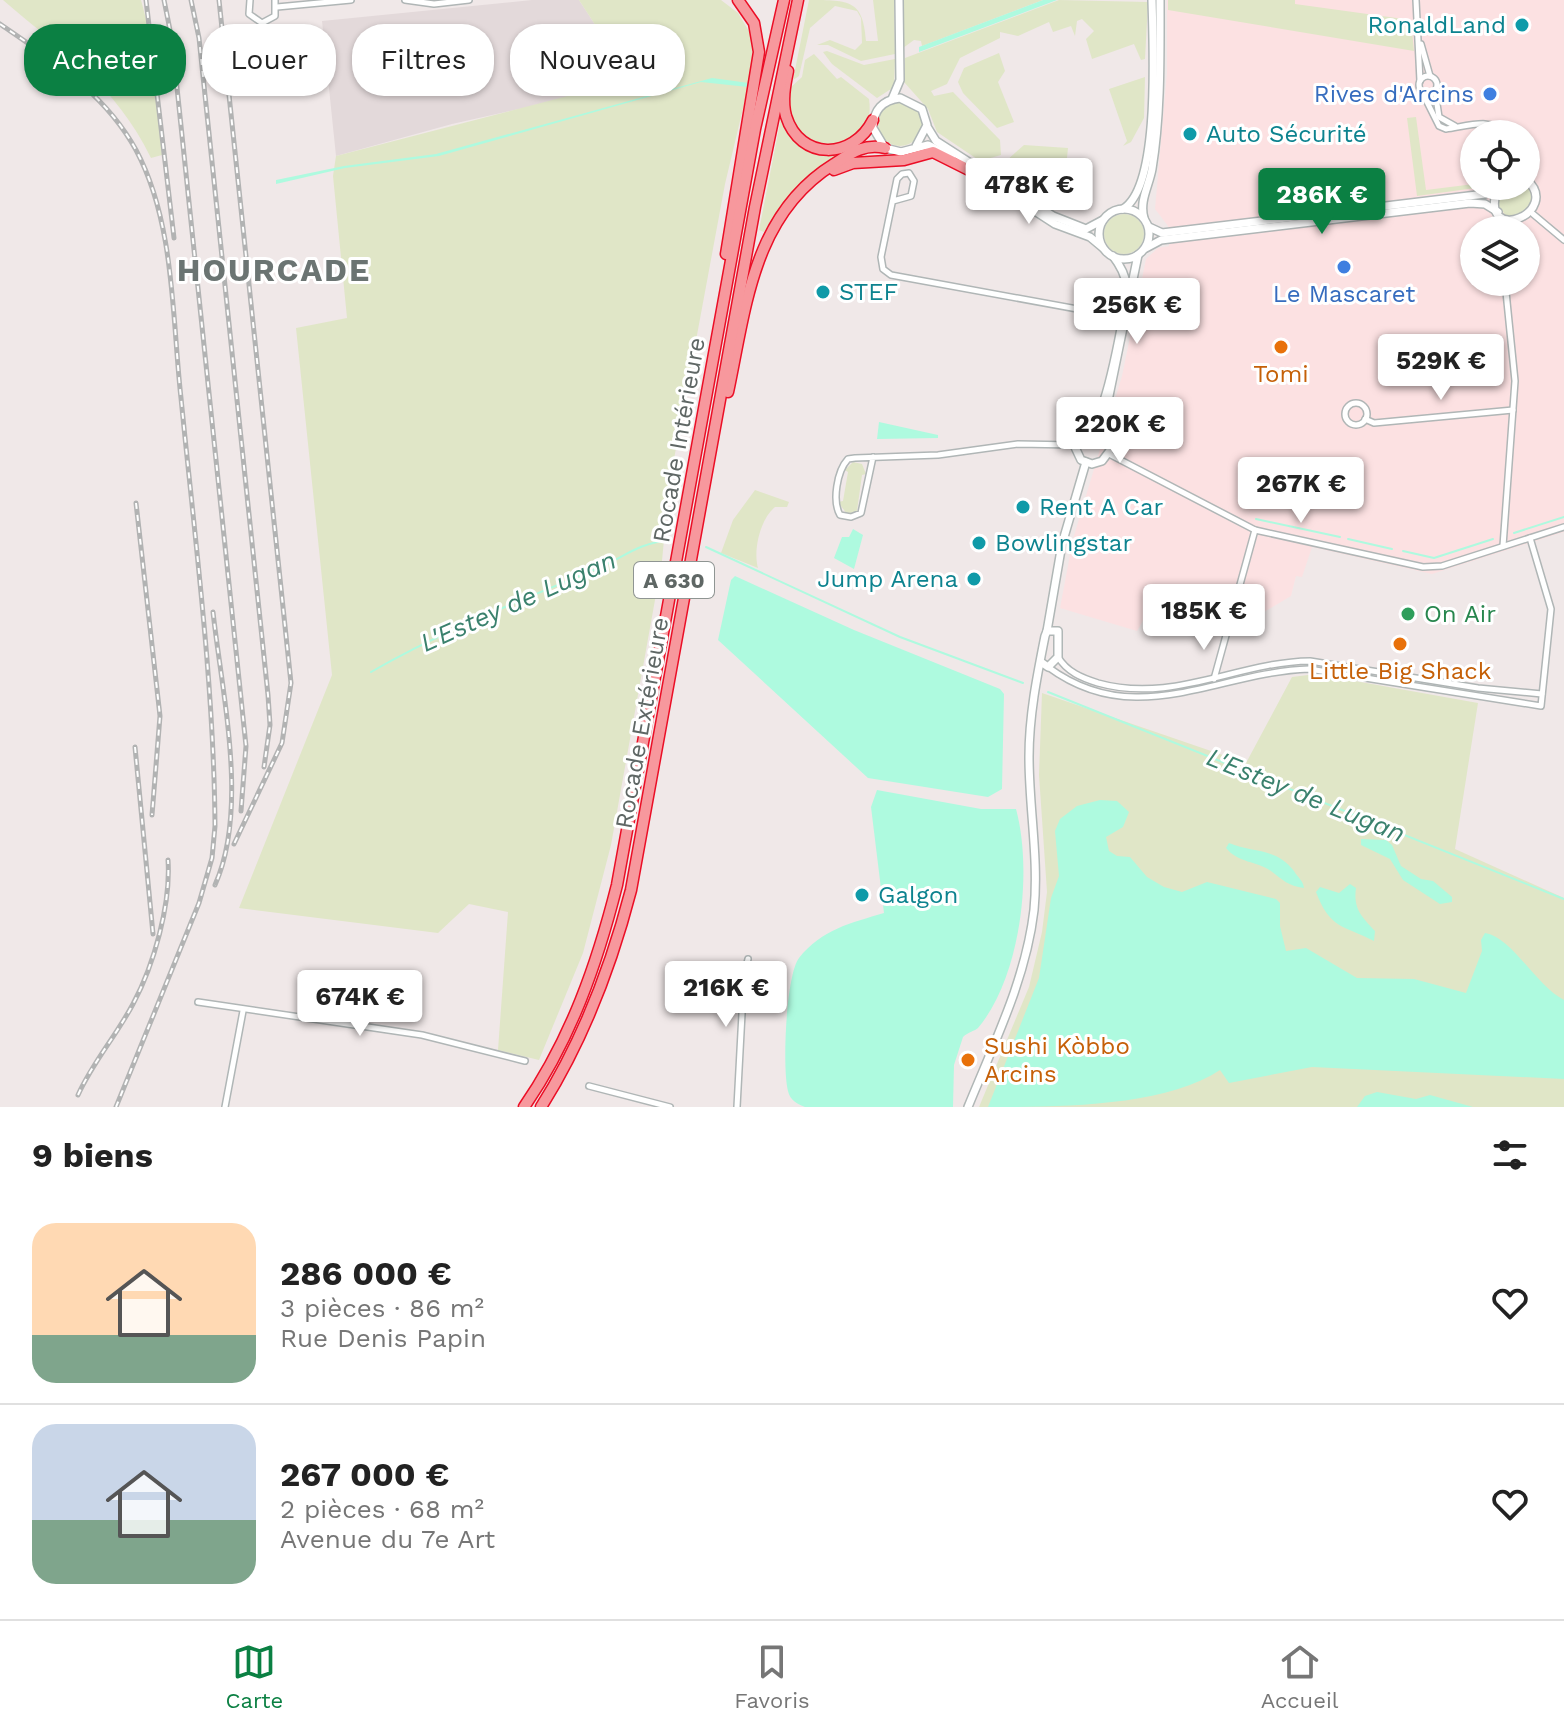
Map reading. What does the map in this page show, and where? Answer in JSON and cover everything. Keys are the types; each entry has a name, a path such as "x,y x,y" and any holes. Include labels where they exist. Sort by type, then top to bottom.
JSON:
{"highway":[{"path":"717,342 728,241 759,52 754,23 738,0"},
{"name":"Rocade Intérieure","path":"524,1107 574,1019 596,963 617,885 782,0"},
{"name":"Rocade Extérieure","path":"541,1107 587,1024 616,946 640,848 769,131 798,0"},
{"path":"805,0 784,94 785,113 792,130 811,145 835,151 860,140 873,120"},
{"path":"709,459 720,432 759,254 775,221 804,186 856,150 871,146 885,148"},
{"path":"804,186 853,163 904,160 928,153 943,156 977,174"}],"main road":[{"path":"892,99 900,80 899,0"},
{"path":"1138,255 1104,420 1111,443 1109,454 1098,463 1086,462 1077,455 1074,445 1078,434 1097,418 1103,401 1126,284 1113,256 1094,238 1055,224 936,147 916,146 901,152 885,148 875,136 873,120 881,105 892,99 916,103 936,141 1060,220 1086,229 1123,209 1136,198 1146,166 1152,0"},
{"path":"1160,0 1157,120 1151,173 1142,205 1149,227 1162,233 1460,197"},
{"path":"916,146 927,125"},
{"path":"1494,200 1498,212"},
{"path":"1530,216 1536,200"},
{"path":"1113,256 1126,259 1161,240 1470,203 1485,204 1502,216"},
{"path":"1123,209 1144,218"},
{"path":"1102,247 1099,233 1103,220"},
{"path":"1146,248 1149,227"},
{"path":"1086,428 1097,427 1107,433"},
{"path":"968,1107 1013,995 1034,910 1029,756 1033,697 1044,665 1061,546 1086,462"},
{"path":"1044,665 1058,657 1058,631 1050,607"},
{"path":"1047,631 1058,631"}],"street":[{"path":"250,0 249,14 258,22 271,20 277,7 275,0"},
{"path":"277,7 351,0"},
{"path":"405,0 434,4 469,0"},
{"path":"1409,0 1416,3 1422,92 1436,123 1446,129 1460,127"},
{"path":"1420,43 1431,78 1436,84 1439,117 1448,125 1460,127"},
{"path":"1420,81 1431,78"},
{"path":"1422,92 1435,91"},
{"path":"893,201 911,196 914,181 909,173 897,179 881,263 891,275 1121,317"},
{"path":"1533,214 1564,240"},
{"path":"1503,546 1515,381 1506,296"},
{"path":"1359,404 1365,408 1365,419 1360,424 1350,423 1345,415 1346,408 1359,404"},
{"path":"1365,419 1374,423 1513,410"},
{"path":"873,457 861,513 851,517 840,515 835,501 848,459 873,457 938,455 1018,444 1074,445"},
{"path":"1109,454 1255,530 1423,567 1442,566 1564,527"},
{"path":"1214,679 1255,530"},
{"path":"1058,657 1073,673 1106,685 1139,690 1170,689 1287,662 1310,661 1455,684 1541,706 1551,609 1530,538"},
{"path":"1044,665 1061,678 1093,690 1139,698 1187,694 1309,669 1452,692 1542,694"},
{"path":"1236,675 1238,682"},
{"path":"1139,690 1139,698"},
{"path":"737,1107 744,967 748,959"},
{"path":"198,1002 422,1035 525,1061"},
{"path":"225,1107 243,1011"},
{"path":"589,1086 670,1107"}],"shaded area":[{"path":"3,0 141,0 147,24 32,24"},
{"path":"532,0 579,0 595,24 510,24 510,96 572,96 452,124 336,156 330,96 336,96 336,24 322,24 322,21"},
{"path":"579,0 721,0 738,13 750,33 755,58 725,184 669,486 662,561 611,845 583,953 539,1060 498,1050 508,912 469,904 438,933 239,908 332,675 296,328 347,318 333,176 336,156 568,96 685,96 685,24 595,24"},
{"path":"809,0 852,5 857,10 862,17 866,41 878,41 873,0 894,0 895,54 861,61 828,45 817,45 830,40 855,50 862,43 861,18 857,11 835,6 810,28 799,76 793,80"},
{"path":"904,0 1043,0 922,46 921,41 914,40 903,48"},
{"path":"1043,0 1057,0 919,52 919,47"},
{"path":"1059,0 1148,2 1145,59 1141,60 1134,44 1092,59 1086,39 1094,31 1082,19 1077,21 1075,36 1071,26 1053,32 1049,22 1018,36 1000,32 1000,38 960,58 947,84 931,91 934,96 953,92 1000,140 1001,155 980,161 937,132 928,109 904,82 905,58"},
{"path":"1167,0 1564,0 1564,532 1432,574 1312,547 1302,577 1296,576 1291,596 1229,633 1159,593 1137,631 1060,608 1073,539 1122,376 1146,259 1158,248 1169,246 1168,226 1155,209 1167,73"},
{"path":"1168,0 1295,0 1295,4 1411,20 1414,51 1168,10"},
{"path":"823,52 864,65 895,59 894,87 877,98 832,64"},
{"path":"999,53 1005,71 998,82 1014,122 997,128 963,93 958,82 964,68"},
{"path":"814,54 837,79 841,77 869,99 868,120 859,134 845,142 828,144 812,140 798,129 790,111 790,88 802,77 805,60"},
{"path":"1145,77 1144,118 1131,142 1123,146 1127,141 1109,89"},
{"path":"712,78 749,83 748,87 701,82 685,85"},
{"path":"110,96 156,96 162,155 151,158"},
{"path":"651,96 439,156 345,168 276,184 276,180 344,166 436,154"},
{"path":"900,102 916,108 922,124 916,140 900,146 884,140 878,124 884,108"},
{"path":"782,113 794,137 843,152 790,197 764,232 759,230"},
{"path":"1416,117 1426,190 1460,186 1460,190 1417,196 1407,118"},
{"path":"1024,145 1068,148 1062,206 1056,209 1014,182 1005,170 1006,161"},
{"path":"1499,200 1535,200 1536,203 1518,216 1506,216 1498,205"},
{"path":"1124,214 1138,220 1144,234 1138,248 1124,254 1110,248 1104,234 1110,220"},
{"path":"879,422 938,435 938,438 877,439"},
{"path":"853,462 862,464 866,474 862,475 857,511 847,514 838,502 843,501 848,472 845,470"},
{"path":"755,490 789,502 787,507 775,507 765,519 757,544 758,568 721,553 733,520"},
{"path":"853,529 863,535 854,569 834,558 842,537 849,537"},
{"path":"735,576 854,630 1000,689 1004,694 1002,789 988,797 868,778 718,640 731,580"},
{"path":"1316,674 1478,703 1455,849 1564,898 1564,1107 979,1107 1029,987 1042,932 1047,892 1039,775 1042,693 1246,763 1292,677"},
{"path":"877,790 981,809 1016,809 1023,862 1020,923 1004,981 993,1006 978,1028 963,1037 954,1065 953,1107 805,1107 794,1101 788,1091 786,1022 791,983 799,958 827,934 884,913 871,807"},
{"path":"1100,800 1117,801 1129,812 1123,827 1106,837 1109,851 1117,856 1130,857 1147,877 1164,887 1182,892 1207,882 1276,899 1280,903 1280,926 1286,951 1306,948 1357,978 1414,979 1466,993 1482,951 1481,940 1485,933 1495,936 1564,1000 1564,1079 1312,1067 1229,1083 1220,1070 1197,1082 1141,1098 1077,1105 988,1107 1039,978 1051,898 1059,876 1055,831 1060,819 1077,806"},
{"path":"1361,839 1386,840 1392,845 1401,866 1421,879 1433,881 1452,897 1452,902 1440,904 1403,880 1390,859 1361,845"},
{"path":"1229,843 1279,858 1294,871 1304,888 1290,884 1266,868 1236,857 1226,848"},
{"path":"1350,884 1356,888 1360,912 1375,931 1374,941 1332,920 1316,892 1320,887 1339,893"},
{"path":"1377,1092 1416,1099 1430,1095 1473,1107 1357,1107 1365,1096"}],"waterway":[{"path":"1514,533 1564,517"},
{"path":"1256,519 1340,537"},
{"path":"1348,539 1392,549"},
{"path":"1403,551 1434,558 1493,539"},
{"name":"L'Estey de Lugan","path":"371,672 482,617 639,548 669,540"},
{"name":"L'Estey de Lugan","path":"706,547 900,637 1023,683"},
{"name":"L'Estey de Lugan","path":"1048,692 1564,899"}],"railway":[{"path":"146,0 174,238"},
{"path":"164,0 172,40 246,746 241,811"},
{"path":"191,0 199,38 268,695 270,725 264,767"},
{"path":"219,0 291,683 282,743 234,844"},
{"path":"0,24 76,79 109,111 123,130 149,178 170,271 207,666 215,826 212,858 199,903 116,1107"},
{"path":"136,503 160,716 152,815"},
{"path":"213,612 227,714 232,787 225,855 215,885"},
{"path":"135,747 153,934"},
{"path":"78,1095 133,1004 148,971 164,915 168,860"}],"place":[{"name":"RonaldLand","path":"1522,25"},
{"name":"Rives d'Arcins","path":"1490,94"},
{"name":"Auto Sécurité","path":"1190,134"},
{"name":"Le Mascaret","path":"1344,267"},
{"name":"STEF","path":"823,292"},
{"name":"Tomi","path":"1281,347"},
{"name":"Rent A Car","path":"1023,507"},
{"name":"Bowlingstar","path":"979,543"},
{"name":"Jump Arena","path":"974,579"},
{"name":"On Air","path":"1408,614"},
{"name":"Little Big Shack","path":"1400,644"},
{"name":"Galgon","path":"862,895"},
{"name":"Sushi Kòbbo Arcins","path":"968,1060"}],"district":[{"name":"HOURCADE","path":"274,270"}]}
